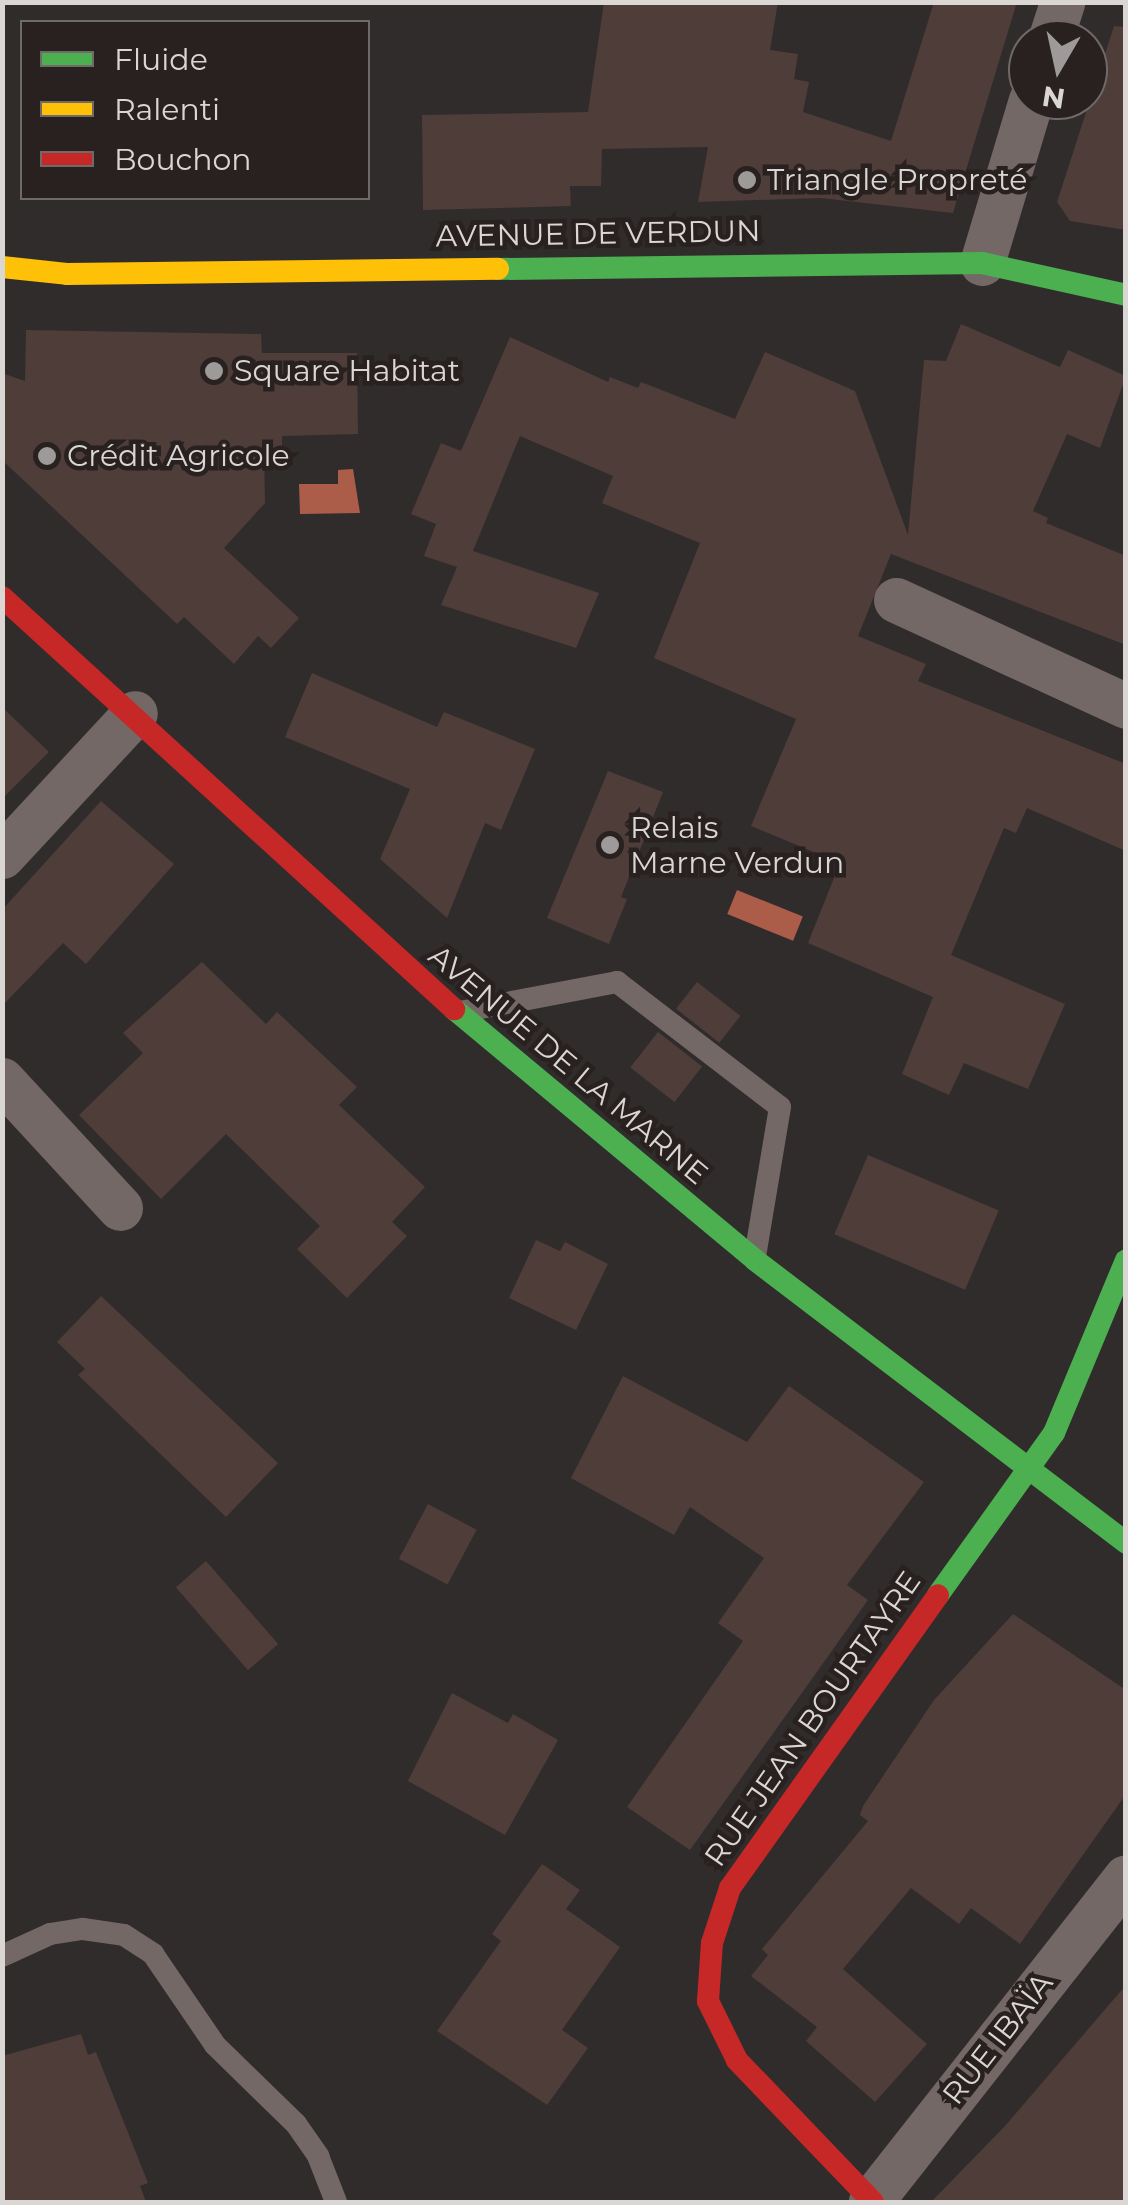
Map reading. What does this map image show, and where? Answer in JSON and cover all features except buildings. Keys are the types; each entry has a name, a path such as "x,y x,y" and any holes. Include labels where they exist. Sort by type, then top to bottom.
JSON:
{"main road":[{"name":"AVENUE DE VERDUN","path":"2,267 67,274 982,263 1126,295"},
{"name":"AVENUE DE VERDUN","path":"2,287 67,274"},
{"name":"AVENUE DE LA MARNE","path":"2,596 135,713 377,944 458,1013 754,1260 1023,1469 1126,1543"},
{"name":"RUE JEAN BOURTAYRE","path":"872,2202 738,2060 708,2001 712,1943 730,1888 1023,1469 1054,1432 1126,1260"}],"street":[{"path":"982,263 1025,120"},
{"path":"896,600 1126,706"},
{"path":"2,856 135,713"},
{"path":"2,1080 120,1208"},
{"name":"RUE IBAÏA","path":"872,2202 1126,1877"}],"lane":[{"path":"458,1013 617,982 780,1107 754,1260"},
{"path":"2,1956 50,1934 83,1929 124,1935 153,1954 216,2045 296,2124 318,2156 336,2202"}],"shaded area":[{"path":"353,469 360,513 300,514 299,484 338,484 338,470"},
{"path":"737,890 803,917 793,941 727,914"}],"traffic: fast":[{"path":"498,269 982,263 1126,295"},
{"path":"454,1009 755,1260 1126,1543"},
{"path":"938,1595 1054,1433 1126,1260"}],"traffic: slow":[{"path":"2,267 67,274 498,269"}],"traffic: jam":[{"path":"2,597 454,1009"},
{"path":"873,2202 737,2060 708,2001 712,1943 730,1888 938,1595"}],"place":[{"name":"Triangle Propreté","path":"747,180"},
{"name":"Square Habitat","path":"214,371"},
{"name":"Crédit Agricole","path":"47,456"},
{"name":"Relais Marne Verdun","path":"610,845"}]}
